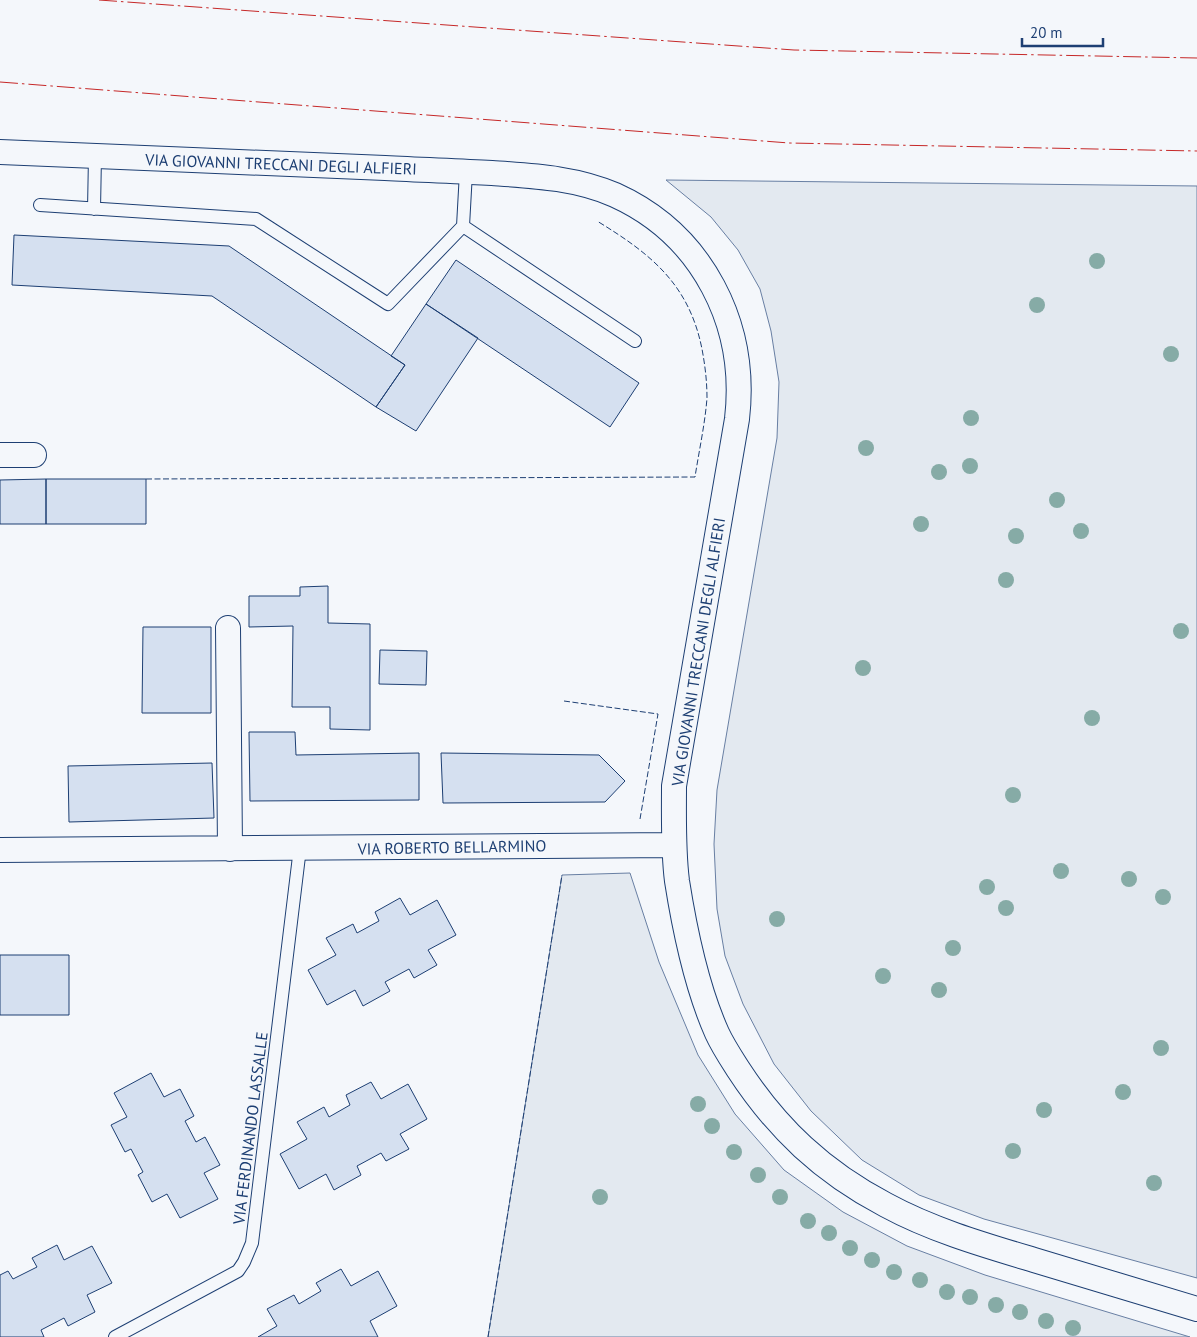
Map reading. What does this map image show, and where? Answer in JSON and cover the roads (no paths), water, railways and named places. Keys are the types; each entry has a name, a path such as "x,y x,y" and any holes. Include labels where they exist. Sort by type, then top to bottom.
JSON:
{"street":[{"name":"VIA GIOVANNI TRECCANI DEGLI ALFIERI","path":"0,152 536,176 583,183 617,196 637,207 664,227 685,247 702,267 716,291 732,334 738,367 739,399 674,786 674,845 677,880 692,957 703,995 718,1034 756,1096 796,1143 854,1187 887,1206 930,1226 977,1243 1197,1309"},
{"path":"0,455 34,455"},
{"path":"228,628 230,849"},
{"name":"VIA ROBERTO BELLARMINO","path":"0,850 674,845"}],"lane":[{"path":"94,210 95,156"},
{"path":"40,205 256,219 388,304 463,226 466,172"},
{"path":"463,226 635,341"},
{"name":"VIA FERDINANDO LASSALLE","path":"115,1337 238,1271 252,1243 300,848"}]}
